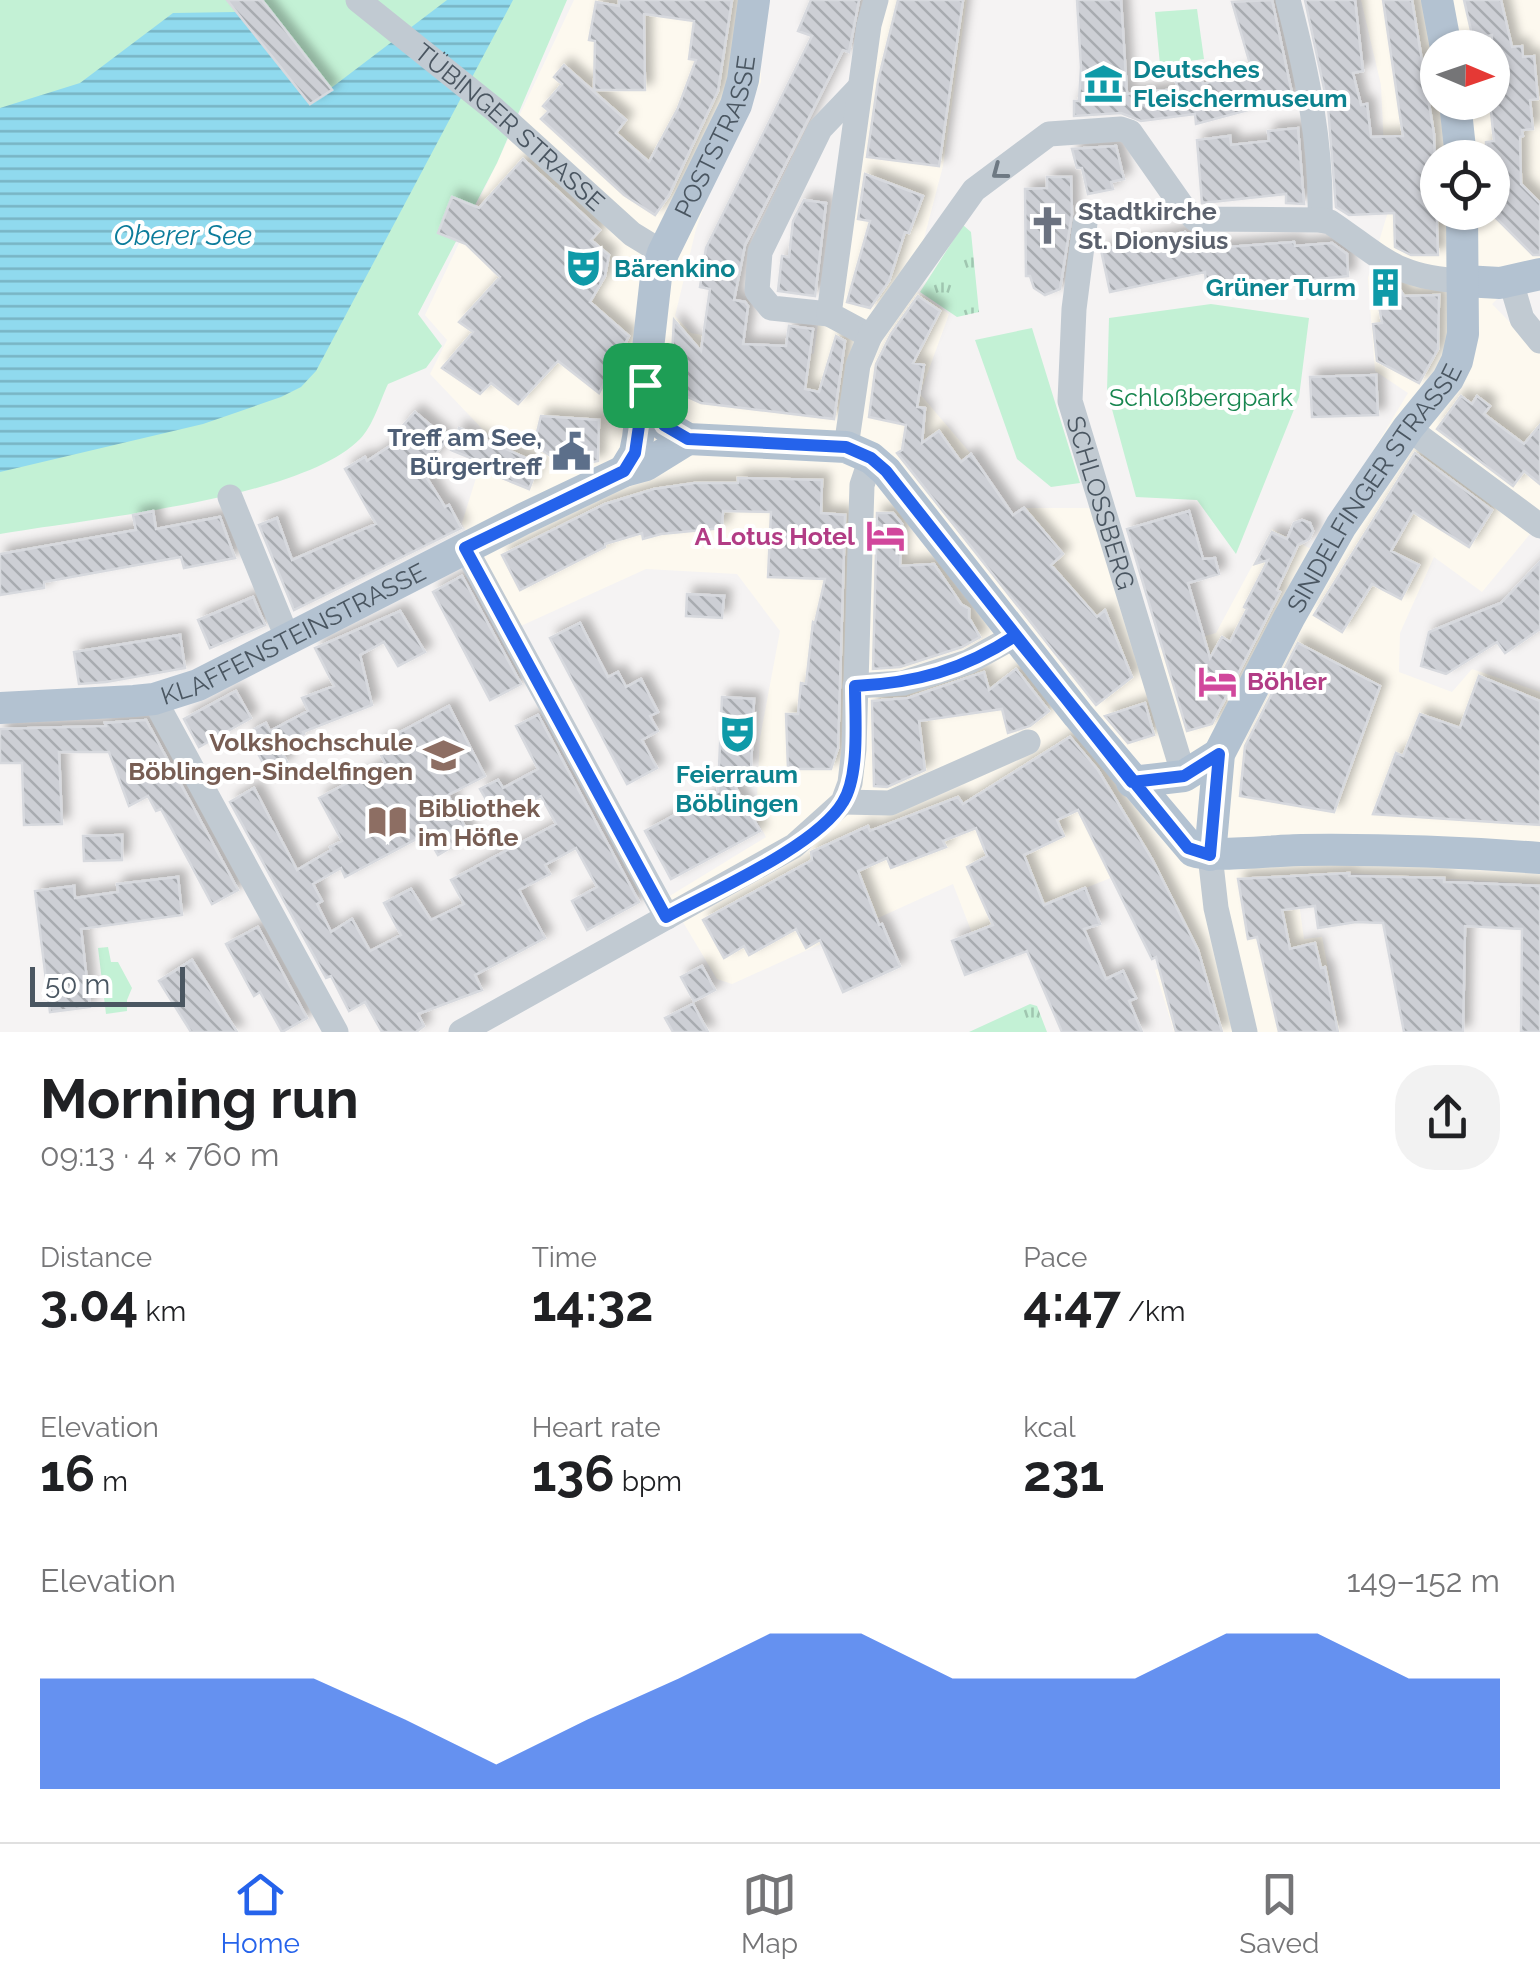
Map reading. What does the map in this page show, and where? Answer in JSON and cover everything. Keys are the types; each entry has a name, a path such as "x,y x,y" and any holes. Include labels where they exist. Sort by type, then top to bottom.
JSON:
{"main road":[{"name":"POSTSTRASSE","path":"624,471 635,453 650,313 664,253 736,105 754,0"},
{"path":"1437,0 1443,30"},
{"name":"SINDELFINGER STRASSE","path":"1219,754 1341,526 1408,428 1448,380 1457,361 1462,334 1463,230"},
{"path":"1464,281 1525,278"},
{"path":"645,385 664,425 688,439 858,453 886,471 1188,848 1210,855 1421,849 1540,858"},
{"path":"624,471 646,465 688,439"},
{"name":"KLAFFENSTEINSTRASSE","path":"0,708 154,699 198,685 624,471"},
{"path":"1132,782 1184,776 1219,754"},
{"path":"1210,855 1219,754"}],"street":[{"name":"TÜBINGER STRASSE","path":"358,0 466,88 632,234 664,253"},
{"path":"829,314 869,24 876,0"},
{"path":"1288,0 1312,107 1320,172 1320,220"},
{"path":"860,86 820,128 760,252 757,291 771,308 829,314 870,336"},
{"path":"461,1032 794,846 843,802 850,783 854,748 862,486 858,364 870,336 974,190 1049,134 1122,129 1130,132 1182,206 1196,219 1330,222 1394,268 1464,281"},
{"name":"SCHLOSSBERG","path":"1084,224 1074,309 1070,401 1184,776"},
{"path":"1525,278 1522,319 1540,341"},
{"path":"1408,428 1540,526"},
{"path":"230,496 289,642"},
{"path":"465,548 666,917"},
{"path":"855,686 903,683 968,662 1015,636"},
{"path":"154,699 336,1032"},
{"path":"843,802 890,804 1028,742"},
{"path":"1210,855 1216,908 1245,1032"}],"shaded area":[{"path":"574,0 760,0 761,82 714,179 696,229 675,316 691,333 722,339 737,373 814,353 853,70 874,0 967,0 943,166 911,288 949,314 920,394 971,454 1012,515 1024,508 1094,508 1134,655 1216,633 1272,529 1313,550 1408,393 1375,371 1368,278 1387,215 1381,85 1361,0 1540,0 1540,258 1492,304 1540,353 1540,522 1482,592 1434,557 1400,633 1399,672 1452,692 1472,669 1540,692 1540,884 1349,873 1295,875 1304,939 1322,937 1340,1032 1174,1032 1155,970 1166,966 1161,955 1152,959 1123,901 1132,896 1151,862 972,933 953,884 732,984 717,979 668,897 766,837 756,818 760,738 780,631 737,574 646,569 512,630 462,523 489,436 430,374 447,340 425,315"}],"green space":[{"name":"Oberer See","path":"0,0 567,0 497,163 418,314 442,346 426,368 388,384 360,439 331,460 243,491 136,513 0,534"},
{"path":"1197,9 1204,59 1160,65 1155,12"},
{"path":"963,225 971,232 979,312 957,317 920,292"},
{"name":"Schloßbergpark","path":"1211,304 1309,318 1299,397 1236,554 1197,500 1136,497 1107,391 1109,318"},
{"path":"1032,328 1080,483 1051,487 1017,459 975,340"},
{"path":"108,947 111,962 118,962 132,988 127,1011 106,1014 98,948"},
{"path":"1030,1004 1037,1006 1047,1032 969,1032"}],"water":[{"name":"Oberer See","path":"447,0 513,0 316,371 301,387 203,424 0,472 0,108 80,83 173,13 236,12 310,104"}],"building":[{"path":"227,0 262,0 332,90 310,104"},
{"path":"619,0 732,0 718,91 669,195 655,215 624,195 541,119 549,111 543,106 562,84 554,77 564,65 626,120 616,133 649,162 678,108 696,60 689,59 694,21 644,14 645,90 594,90 595,41 589,40 596,2 619,6"},
{"path":"811,0 859,0 849,52 843,50 745,245 734,300 748,306 743,344 786,346 789,326 813,329 805,389 819,392 836,336 845,341 834,419 701,403 670,389 674,320 701,351 710,289 700,287 706,248 812,36 798,31"},
{"path":"898,0 963,0 939,166 867,157 878,81"},
{"path":"1077,0 1121,0 1127,94 1178,89 1176,82 1201,76 1203,84 1252,71 1232,2 1272,0 1293,98 1196,124 1195,114 1141,121 1121,113 1074,116 1081,67"},
{"path":"1305,0 1355,0 1363,71 1353,73 1361,105 1367,104 1371,137 1403,136 1383,0 1412,0 1420,49 1420,120 1432,120 1434,134 1434,140 1420,140 1420,230 1437,230 1438,255 1411,255 1395,247 1394,213 1349,215 1336,207 1328,107"},
{"path":"1464,0 1501,0 1508,30 1471,30"},
{"path":"1510,38 1512,47 1522,46 1523,57 1534,56 1538,99 1530,100 1533,129 1522,130 1520,137 1521,184 1540,203 1540,255 1533,255 1508,230 1510,140 1494,140 1492,120 1510,120"},
{"path":"1298,128 1304,204 1286,203 1286,194 1202,203 1197,140 1230,136 1231,145 1269,141 1268,131"},
{"path":"1116,146 1124,179 1111,182 1113,189 1088,194 1082,168 1077,168 1072,149"},
{"path":"523,159 600,230 591,240 609,255 605,276 590,302 629,336 599,393 558,361 518,404 491,383 480,394 442,368 473,332 459,322 500,277 466,244 438,233 452,197 479,208"},
{"path":"865,174 923,196 909,233 905,232 889,281 870,308 847,302 870,221 858,219"},
{"name":"Stadtkirche St. Dionysius","path":"1047,177 1071,177 1072,214 1060,289 1045,295 1026,276 1025,189 1047,188"},
{"path":"804,200 826,203 815,296 778,291 782,256 789,257 793,221"},
{"path":"1185,232 1189,250 1332,243 1347,254 1348,276 1207,290 1205,272 1110,292 1101,250"},
{"path":"1382,277 1397,285 1404,296 1439,295 1438,349 1419,383 1377,361 1373,324 1382,323 1375,282"},
{"path":"918,296 940,311 913,363 924,365 917,407 925,408 922,443 939,431 961,462 971,454 1013,515 1024,508 1063,554 1051,565 1097,617 1105,610 1132,677 1096,705 897,453 902,450 906,425 869,417 876,364 891,334"},
{"path":"1376,375 1378,415 1312,417 1310,377"},
{"path":"1461,396 1472,404 1477,396 1490,406 1484,414 1524,444 1540,425 1540,484 1524,471 1513,486 1437,429"},
{"path":"415,412 447,439 423,472 461,528 294,610 259,525 277,518 292,560 376,524 345,469 365,457 367,461 407,435 400,429"},
{"path":"541,416 599,420 598,461 567,467 534,445"},
{"path":"459,428 539,464 529,489 480,469 483,463 451,450"},
{"path":"1415,453 1492,510 1469,547 1413,512 1391,551 1419,565 1401,599 1372,584 1342,632 1314,615"},
{"path":"738,478 822,480 821,513 845,515 838,748 831,769 788,769 786,714 798,714 801,683 806,684 813,622 825,579 768,577 771,512 723,511 722,528 643,539 642,533 605,544 520,590 502,555 605,504 654,489 695,483 738,483"},
{"path":"153,511 156,529 220,517 235,558 184,568 181,557 44,582 44,588 0,595 0,554 136,530 133,515"},
{"path":"1189,511 1203,559 1215,558 1219,574 1188,583 1210,658 1222,637 1230,642 1247,609 1244,607 1268,560 1255,564 1272,532 1287,539 1294,523 1302,520 1310,523 1313,531 1309,539 1298,545 1277,590 1280,592 1212,724 1187,731 1127,529"},
{"path":"877,513 893,513 902,524 900,566 934,564 961,604 969,609 969,618 980,637 962,647 900,667 873,669"},
{"path":"1540,562 1540,629 1505,653 1497,642 1446,674 1421,666 1429,632 1501,603"},
{"path":"462,576 521,684 490,700 433,592"},
{"path":"687,594 724,596 722,618 686,616"},
{"path":"253,597 265,625 210,648 198,620"},
{"path":"400,611 425,652 398,666 384,642 360,655 372,705 303,732 279,747 287,762 268,772 247,733 266,723 270,731 308,711 302,698 334,686 315,648"},
{"path":"580,623 608,677 618,672 626,687 641,679 658,712 650,716 658,731 642,740 657,768 627,784 550,638"},
{"path":"180,635 185,668 79,684 74,652"},
{"path":"1298,643 1380,686 1334,812 1240,796 1245,746"},
{"path":"1016,669 1049,711 1030,726 1008,733 1002,709 919,721 925,770 887,787 874,786 872,701 908,698 984,672 989,690"},
{"path":"1479,676 1540,701 1540,825 1373,814 1396,753 1403,756 1420,714 1460,728"},
{"path":"236,691 251,718 199,747 184,719"},
{"path":"722,697 754,699 751,769 725,768 760,831 671,879 645,831 718,792"},
{"path":"1145,703 1154,735 1128,743 1105,716"},
{"path":"449,706 485,776 448,795 470,836 438,855 426,834 345,877 341,868 313,884 322,901 317,904 331,932 352,919 370,951 401,935 384,903 411,889 431,920 464,904 451,880 556,824 541,796 498,820 480,789 498,780 503,788 538,769 516,726 538,715 639,902 587,930 572,901 597,887 576,848 545,865 550,874 519,890 545,938 475,975 482,990 418,1014 424,1026 416,1032 382,1032 365,1002 349,1011 331,976 326,978 230,802 254,788 297,870 342,841 319,798 385,763 376,745"},
{"path":"146,720 238,890 212,904 161,809 156,811 148,796 129,806 109,752 59,752 62,824 24,825 22,763 0,763 0,729 106,726 105,723"},
{"path":"1070,737 1098,770 1152,859 1198,950 1222,1032 1176,1032 1156,957 1152,959 1078,810 1057,820 1064,836 1024,855 1044,905 1085,888 1100,924 1084,929 1106,979 1123,971 1136,998 1129,1001 1142,1032 1062,1032 1027,951 965,975 952,941 993,925 967,867 987,856 976,828 943,841 946,847 891,868 887,858 858,871 900,966 843,992 820,940 806,948 796,929 749,955 744,946 724,958 703,920 812,860 811,852 868,826 870,831 958,797 963,804"},
{"path":"122,835 122,860 84,861 83,836"},
{"path":"1349,873 1540,886 1540,1032 1521,1032 1522,929 1465,926 1463,1032 1404,1032 1383,923 1356,922 1318,928 1315,906 1282,910 1290,949 1315,943 1321,968 1325,967 1338,1032 1279,1032 1257,937 1248,939 1238,879"},
{"path":"178,877 182,915 81,929 90,1007 50,1012 35,891 74,886 75,898 118,892 117,884"},
{"path":"258,927 307,1018 282,1032 260,992 254,996 226,944"},
{"path":"192,960 237,1032 191,1032 159,981"},
{"path":"702,966 715,990 694,1001 681,977"},
{"path":"693,1004 708,1032 673,1032 665,1018"}],"place":[{"name":"Deutsches Fleischermuseum","path":"1103,83"},
{"name":"Stadtkirche St. Dionysius","path":"1048,225"},
{"name":"Bärenkino","path":"584,268"},
{"name":"Grüner Turm","path":"1386,287"},
{"name":"Treff am See, Bürgertreff","path":"572,451"},
{"name":"A Lotus Hotel","path":"885,536"},
{"name":"Böhler","path":"1217,681"},
{"name":"Feierraum Böblingen","path":"737,733"},
{"name":"Volkshochschule Böblingen-Sindelfingen","path":"443,756"},
{"name":"Bibliothek im Höfle","path":"388,822"}],"route":[{"path":"645,385 664,425 688,439 846,447 871,458 886,471 1132,782 1184,776 1219,754 1210,855 1188,848 1125,774 1015,636 984,655 968,662 903,683 855,686 854,748 850,783 843,802 794,846 666,917 465,548 624,471 635,453 645,385"}]}
